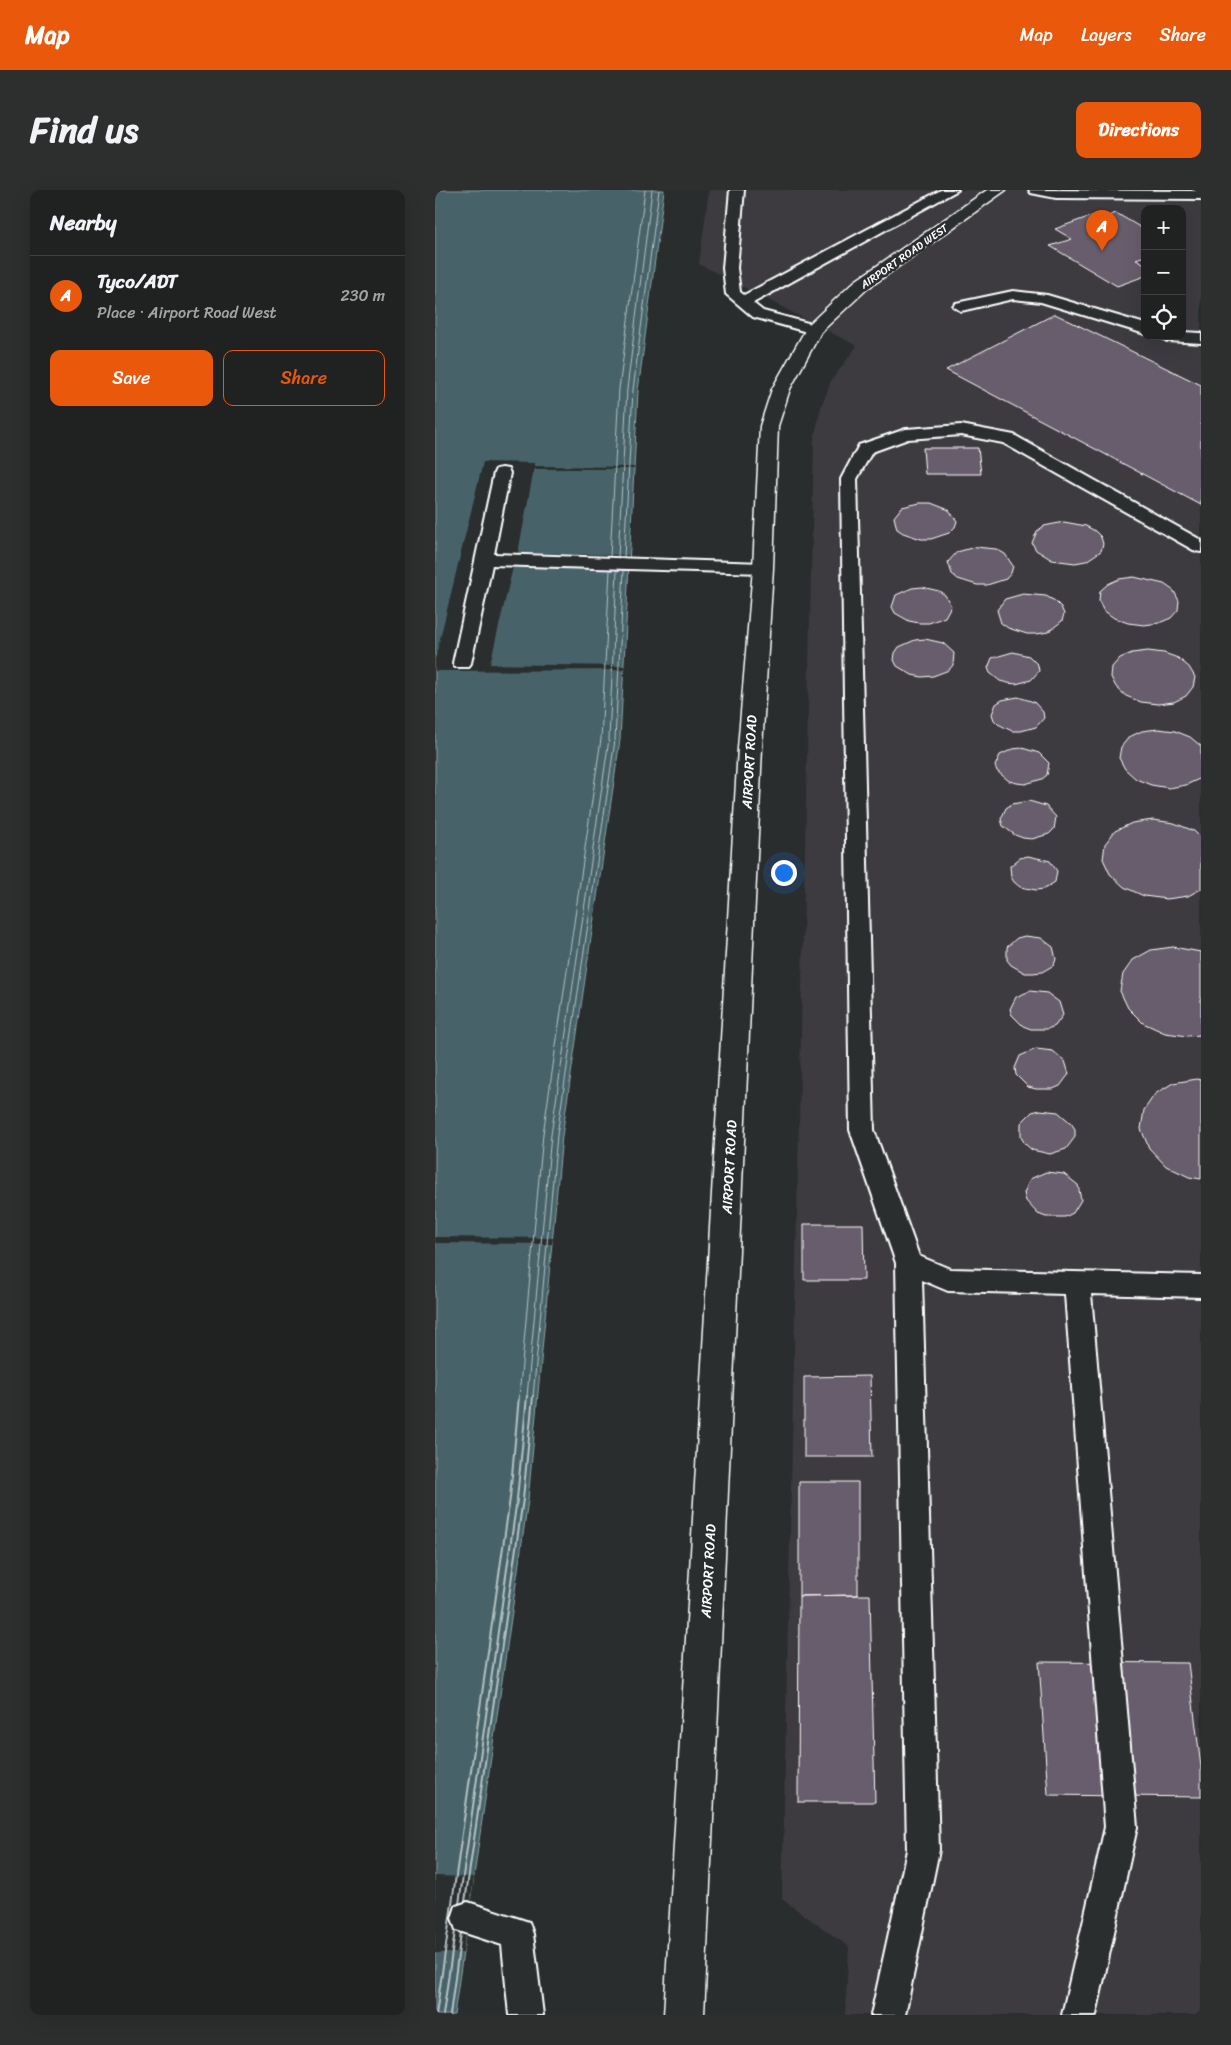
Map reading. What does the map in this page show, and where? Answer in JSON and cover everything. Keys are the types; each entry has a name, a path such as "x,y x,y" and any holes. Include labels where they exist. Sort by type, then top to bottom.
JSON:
{"street":[{"name":"AIRPORT ROAD WEST","path":"814,329 861,285 998,190"},
{"name":"AIRPORT ROAD","path":"684,2015 750,748 763,568 769,426 781,389 814,329"}],"lane":[{"path":"737,190 730,268 733,294 758,314 814,329"},
{"path":"743,302 951,190"},
{"path":"1036,190 1055,194 1201,195"},
{"path":"961,306 1013,295 1041,298 1141,328"},
{"path":"1186,337 1201,338"},
{"path":"888,2015 923,1850 909,1263 861,1130 849,479 865,449 906,434 961,430 1007,439 1201,547"},
{"path":"462,663 502,472"},
{"path":"483,559 629,562 763,568"},
{"path":"909,1263 948,1280 1201,1286"},
{"path":"1077,1283 1121,1827 1079,2015"},
{"path":"468,1918 517,1934 526,2015"}],"shaded area":[{"path":"709,190 1201,190 1201,2015 845,2015 849,1947 782,1899 814,438 821,407 831,381 857,346 699,264"}],"water":[{"path":"435,190 664,190 638,391 620,740 562,1136 528,1500 454,2015 435,2015"}],"pier":[{"path":"483,462 535,463 535,466 634,467 634,469 534,469 518,553 629,555 629,569 513,567 490,664 624,666 624,670 435,671 435,659"},
{"path":"435,1237 553,1238 552,1244 435,1243"},
{"path":"435,1876 474,1877 463,1953 435,1953"}],"building":[{"path":"1116,213 1141,228 1141,257 1136,259 1141,262 1141,277 1117,286 1050,246 1072,239 1055,229 1091,216 1098,220"},
{"path":"1055,314 1201,385 1201,505 946,370"},
{"path":"923,448 978,448 981,474 925,474"},
{"path":"920,503 931,503 949,510 957,521 955,527 949,533 931,539 921,539 897,529 894,517 902,507"},
{"path":"1064,522 1086,526 1095,531 1101,537 1103,544 1101,551 1086,561 1075,563 1052,560 1036,550 1032,543 1037,531 1044,526"},
{"path":"975,547 996,549 1005,554 1013,566 1011,573 1006,579 987,585 977,585 958,579 952,574 948,562 957,552"},
{"path":"1134,577 1164,584 1174,591 1179,601 1178,610 1171,618 1159,623 1144,625 1128,623 1114,618 1103,610 1099,601 1100,591 1108,584 1119,579"},
{"path":"922,587 939,591 945,595 951,606 945,617 929,623 919,623 909,621 895,613 892,607 896,595 912,588"},
{"path":"1023,594 1046,596 1055,601 1061,607 1064,614 1062,621 1048,632 1037,634 1027,634 1008,628 1001,623 997,610 1005,599"},
{"path":"925,639 943,643 954,653 953,665 949,670 933,676 922,677 912,675 897,666 894,660 895,653 899,647 915,640"},
{"path":"1148,651 1164,653 1178,658 1189,667 1195,677 1193,687 1186,696 1174,702 1158,704 1141,702 1126,696 1116,687 1111,677 1112,667 1120,658 1132,653"},
{"path":"1013,652 1029,656 1038,665 1039,671 1031,680 1016,684 1008,683 1000,681 990,673 988,668 992,658"},
{"path":"1018,697 1034,702 1043,712 1044,718 1036,727 1012,731 994,720 992,714 996,704 1002,700"},
{"path":"1158,729 1175,731 1190,737 1201,746 1201,776 1199,779 1186,785 1169,788 1151,785 1136,779 1125,769 1119,758 1121,747 1129,737 1142,731"},
{"path":"1022,748 1039,753 1049,763 1047,775 1042,779 1025,784 1017,783 1009,781 997,771 995,766 1000,755 1013,749"},
{"path":"1029,801 1046,806 1056,817 1054,829 1049,834 1032,839 1023,838 1015,835 1003,826 1001,819 1006,808 1012,804"},
{"path":"1153,820 1174,823 1194,831 1201,838 1201,889 1188,896 1167,899 1144,896 1124,887 1110,874 1103,859 1105,844 1115,831 1132,823"},
{"path":"1028,856 1050,861 1057,871 1055,882 1044,889 1036,890 1020,887 1014,882 1011,877 1010,866 1020,858"},
{"path":"1025,936 1041,938 1053,947 1056,959 1054,965 1042,972 1025,973 1011,965 1007,960 1007,947 1017,938"},
{"path":"1173,947 1201,952 1201,1035 1188,1036 1165,1033 1143,1023 1128,1008 1120,991 1123,974 1133,960 1151,950"},
{"path":"1030,991 1047,993 1059,1002 1063,1015 1055,1026 1047,1029 1031,1029 1023,1026 1012,1015 1010,1009 1016,997"},
{"path":"1036,1049 1053,1051 1065,1061 1069,1074 1060,1086 1053,1089 1028,1087 1016,1075 1015,1068 1020,1056"},
{"path":"1201,1080 1201,1179 1189,1177 1166,1166 1149,1148 1141,1129 1144,1110 1155,1094 1173,1083"},
{"path":"1040,1110 1058,1112 1075,1129 1075,1137 1066,1149 1050,1154 1032,1150 1025,1144 1021,1137 1021,1123 1032,1112"},
{"path":"1046,1172 1064,1174 1078,1185 1081,1200 1073,1213 1065,1217 1046,1217 1038,1214 1026,1201 1024,1193 1030,1179"},
{"path":"804,1224 863,1224 864,1280 804,1280"},
{"path":"870,1376 872,1457 804,1457 804,1377"},
{"path":"799,1482 858,1482 858,1595 799,1596"},
{"path":"870,1595 875,1802 798,1802 799,1596"},
{"path":"1039,1662 1188,1663 1201,1767 1201,1797 1048,1795"}],"place":[{"name":"Tyco/ADT","path":"1102,251"}]}
